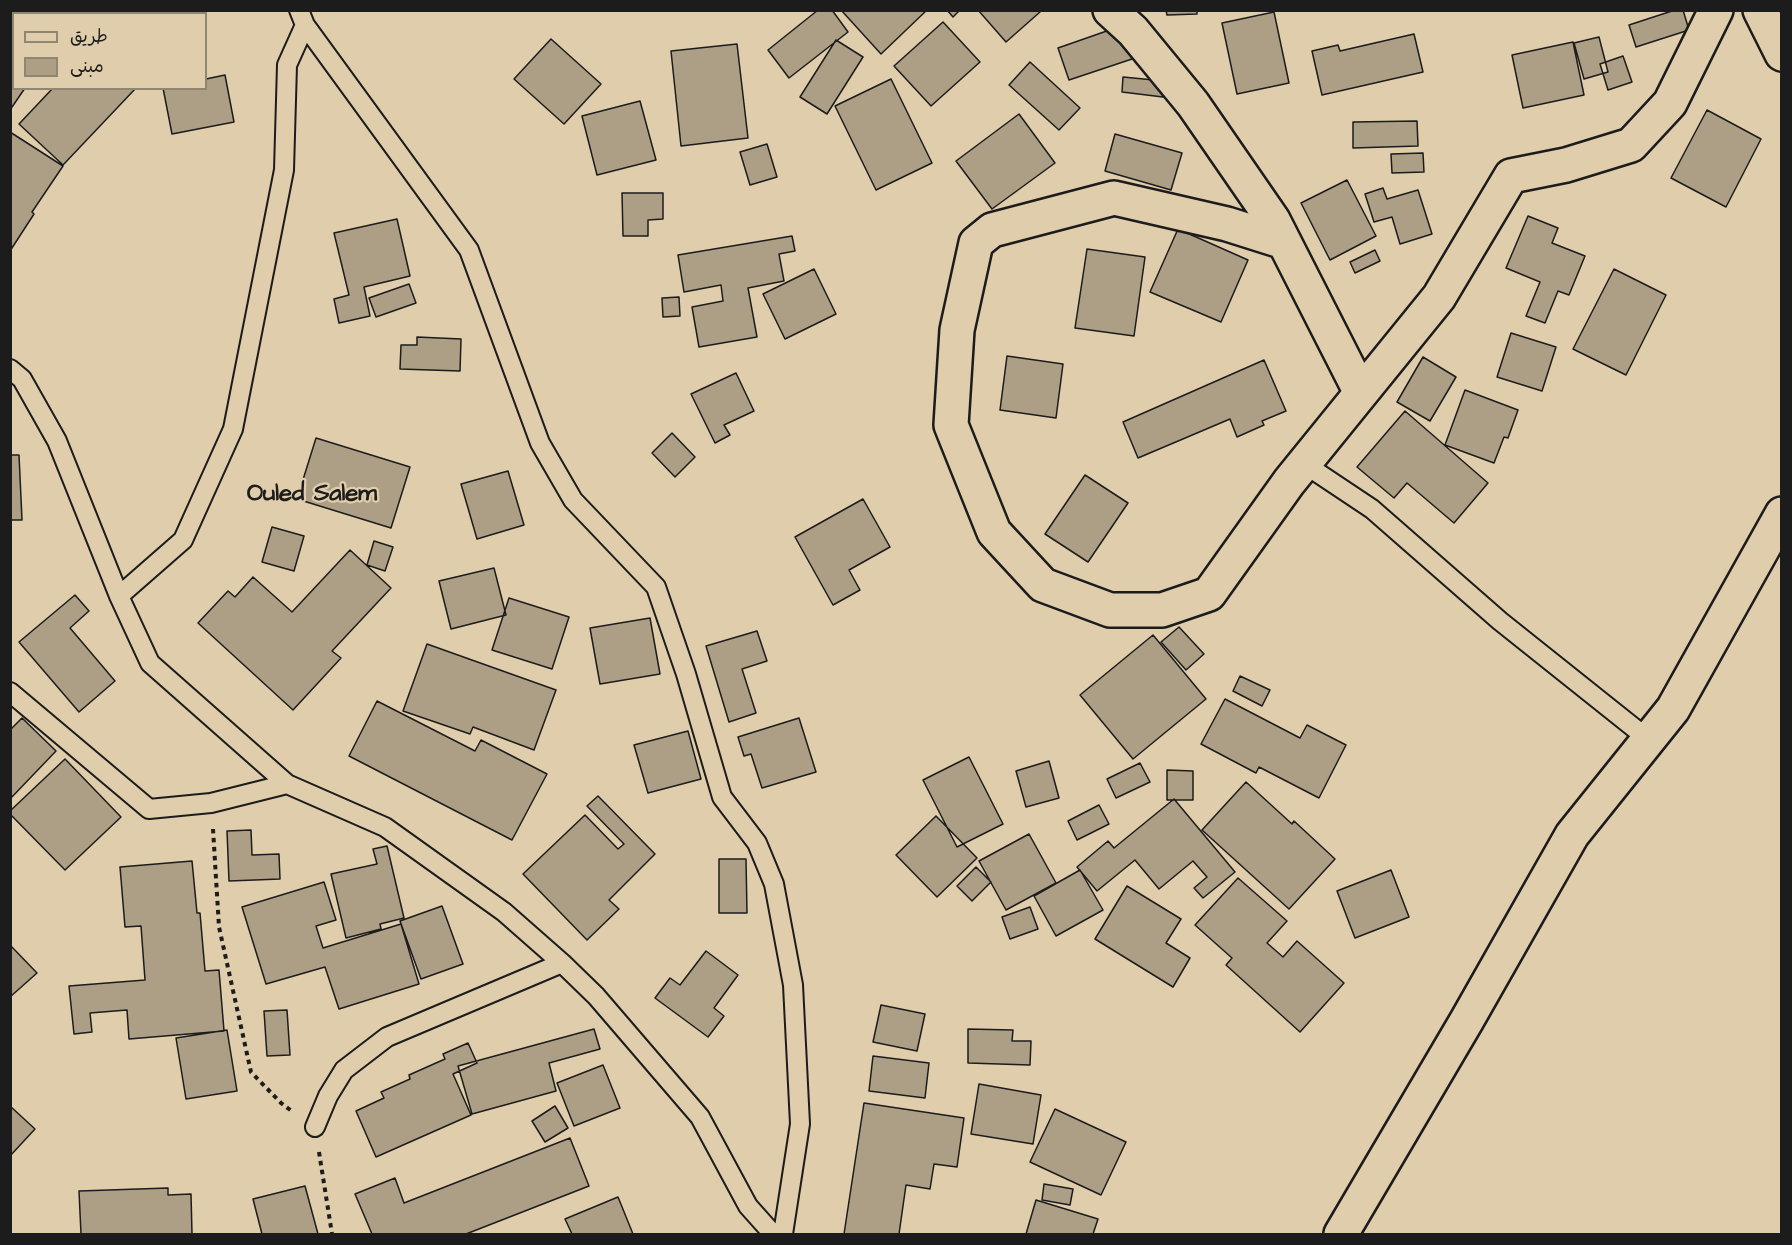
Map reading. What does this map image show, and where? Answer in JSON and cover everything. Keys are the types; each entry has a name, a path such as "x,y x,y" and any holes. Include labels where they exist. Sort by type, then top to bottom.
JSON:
{"street":[{"path":"1110,10 1133,31 1192,104 1273,220 1360,391"},
{"path":"1284,242 1227,224 1114,198 992,230 976,243 959,319 951,424 994,532 1044,585 1110,610 1162,610 1209,594 1303,463 1438,297 1511,176 1566,165 1631,145 1670,103 1716,10"},
{"path":"1760,10 1782,54"},
{"path":"1341,1234 1572,835 1673,710 1782,514"}],"lane":[{"path":"118,596 183,540 233,429 284,170 287,64 302,18"},
{"path":"302,18 469,250 540,443 573,500 656,587 686,674 722,797 757,843 774,884 793,985 800,1124 783,1234"},
{"path":"10,369 22,379 57,441 118,596 150,663 287,784 385,827 504,912 562,963 596,996 700,1117 748,1206 773,1234"},
{"path":"1303,463 1371,509 1500,621 1648,739"},
{"path":"10,692 149,809 211,803 287,784"},
{"path":"315,1127 328,1096 344,1070 387,1037 562,963"}],"path":[{"path":"211,803 219,927 251,1072 281,1103 315,1127 332,1234"}],"building":[{"path":"818,10 832,10 848,32 789,78 768,50"},
{"path":"841,10 927,10 881,54"},
{"path":"947,10 960,10 953,17"},
{"path":"978,10 1039,10 1040,12 1006,42"},
{"path":"1166,10 1197,10 1197,14 1167,15"},
{"path":"1675,10 1683,10 1689,30 1636,47 1629,25"},
{"path":"1274,12 1289,83 1237,94 1222,23"},
{"path":"943,22 980,62 931,106 894,66"},
{"path":"1121,26 1132,59 1069,80 1058,48"},
{"path":"1414,34 1423,72 1322,95 1312,51 1338,45 1340,51"},
{"path":"1599,37 1608,72 1584,79 1574,43"},
{"path":"551,39 601,84 564,124 514,79"},
{"path":"836,40 863,57 827,114 800,97"},
{"path":"1573,42 1584,95 1523,108 1512,55"},
{"path":"737,44 748,138 681,146 671,51"},
{"path":"1623,56 1632,82 1608,90 1600,64"},
{"path":"10,62 12,63 12,90 24,90 10,110"},
{"path":"1030,62 1080,108 1059,130 1009,85"},
{"path":"225,75 234,122 172,134 163,90 207,90 207,79"},
{"path":"1123,77 1164,81 1163,97 1122,92"},
{"path":"891,79 932,163 876,190 835,106"},
{"path":"51,90 134,90 63,165 19,124"},
{"path":"640,101 656,160 597,175 582,116"},
{"path":"1707,110 1761,139 1726,207 1671,178"},
{"path":"1019,114 1055,163 992,209 956,161"},
{"path":"1417,121 1418,146 1353,148 1353,122"},
{"path":"10,132 63,166 32,212 34,214 10,251"},
{"path":"1115,134 1182,153 1171,190 1105,171"},
{"path":"767,144 777,177 750,185 740,152"},
{"path":"1423,153 1424,172 1392,173 1391,154"},
{"path":"1347,180 1376,236 1330,260 1301,203"},
{"path":"1383,188 1387,199 1418,190 1432,234 1400,244 1392,217 1374,222 1365,194"},
{"path":"622,193 663,193 663,219 648,220 648,236 623,236"},
{"path":"1528,216 1558,228 1552,243 1585,256 1569,295 1558,291 1545,323 1526,316 1540,282 1506,268"},
{"path":"397,219 410,276 364,287 370,316 339,323 334,299 349,295 334,233"},
{"path":"1178,229 1248,260 1221,322 1150,292"},
{"path":"792,236 795,251 779,254 784,281 748,288 757,337 699,347 692,307 723,301 721,285 684,292 678,255"},
{"path":"1087,249 1145,257 1134,336 1075,328"},
{"path":"1375,250 1380,261 1355,273 1350,262"},
{"path":"814,269 836,314 785,339 763,294"},
{"path":"1614,269 1666,295 1626,375 1573,349"},
{"path":"409,284 416,303 376,317 369,298"},
{"path":"679,297 680,316 663,317 662,298"},
{"path":"1511,333 1556,347 1542,391 1497,377"},
{"path":"417,337 461,339 460,371 400,369 401,345 417,345"},
{"path":"1007,356 1063,364 1056,418 1000,410"},
{"path":"1423,357 1456,377 1430,421 1397,402"},
{"path":"1264,360 1286,411 1262,421 1264,425 1237,437 1230,419 1138,458 1123,422"},
{"path":"736,373 754,411 724,425 730,435 715,443 691,394"},
{"path":"1465,390 1518,410 1508,438 1504,437 1494,463 1445,445"},
{"path":"1405,411 1488,483 1454,523 1407,483 1394,498 1357,467"},
{"path":"672,433 695,457 675,477 652,453"},
{"path":"316,438 410,467 391,528 297,499"},
{"path":"10,455 19,455 22,520 10,520"},
{"path":"508,471 524,525 477,539 461,484"},
{"path":"1085,475 1128,503 1088,562 1045,534"},
{"path":"863,499 890,547 849,570 860,590 833,605 795,537"},
{"path":"272,527 304,536 294,571 262,562"},
{"path":"374,541 393,547 385,571 367,565"},
{"path":"350,550 391,588 332,651 341,658 293,710 198,623 228,591 235,597 253,577 292,612"},
{"path":"494,568 506,615 451,629 439,581"},
{"path":"75,595 89,611 70,628 115,681 79,712 19,642"},
{"path":"509,598 569,617 552,669 492,650"},
{"path":"650,618 660,674 600,684 590,628"},
{"path":"1179,627 1204,654 1186,670 1161,642"},
{"path":"757,631 767,661 742,669 756,713 729,722 706,646"},
{"path":"1153,635 1206,699 1133,759 1080,695"},
{"path":"427,644 556,690 534,750 473,727 470,734 403,711"},
{"path":"1240,676 1270,690 1262,706 1233,691"},
{"path":"1225,699 1300,738 1307,725 1346,745 1319,798 1259,767 1256,773 1201,744"},
{"path":"377,701 475,751 481,740 547,774 512,840 349,756"},
{"path":"22,718 56,751 10,799 10,730"},
{"path":"799,718 816,772 762,788 751,754 744,756 738,737"},
{"path":"688,731 701,779 648,793 634,745"},
{"path":"969,757 1003,824 957,847 923,780"},
{"path":"65,759 121,817 65,870 10,814 10,811"},
{"path":"1049,761 1059,798 1026,807 1016,771"},
{"path":"1140,763 1150,782 1116,798 1107,779"},
{"path":"1167,770 1193,771 1193,800 1167,800"},
{"path":"1246,782 1292,824 1294,821 1335,859 1289,909 1202,830"},
{"path":"598,796 655,854 609,900 619,909 587,940 523,874 585,815 618,849 624,844 587,806"},
{"path":"1174,799 1235,872 1203,898 1194,888 1207,877 1193,861 1159,889 1135,860 1097,891 1077,867 1108,841 1114,848"},
{"path":"1099,805 1109,824 1077,840 1068,821"},
{"path":"936,816 977,858 937,897 896,855"},
{"path":"251,830 252,855 279,854 280,879 229,881 227,831"},
{"path":"1029,834 1056,883 1006,910 979,861"},
{"path":"387,846 404,918 380,924 381,929 346,938 331,874 377,864 373,849"},
{"path":"719,859 746,859 747,913 719,913"},
{"path":"192,861 197,913 200,913 205,971 219,970 224,1031 129,1039 127,1010 90,1013 92,1032 74,1034 69,986 145,980 141,926 125,927 120,867"},
{"path":"976,867 991,882 972,901 957,886"},
{"path":"1080,870 1103,910 1056,936 1034,896"},
{"path":"1391,870 1409,917 1355,938 1337,891"},
{"path":"1238,878 1287,921 1267,943 1283,957 1297,941 1344,983 1300,1032 1226,965 1232,958 1195,925"},
{"path":"324,882 336,920 316,926 323,948 401,924 419,984 339,1009 325,967 266,984 242,907"},
{"path":"1127,886 1181,919 1166,943 1190,958 1173,987 1095,939"},
{"path":"442,906 463,964 421,979 400,921"},
{"path":"1030,907 1038,929 1010,939 1002,917"},
{"path":"10,945 37,973 10,997"},
{"path":"706,951 738,975 714,1008 724,1016 708,1037 655,998 670,978 680,985"},
{"path":"881,1005 925,1014 917,1051 873,1042"},
{"path":"287,1010 290,1055 267,1056 264,1011"},
{"path":"594,1029 600,1049 549,1063 556,1091 472,1114 458,1066"},
{"path":"968,1029 1013,1030 1012,1041 1031,1041 1030,1065 968,1063"},
{"path":"227,1030 237,1091 186,1099 176,1038"},
{"path":"468,1043 477,1063 453,1074 471,1115 376,1157 356,1111 384,1098 381,1092 410,1079 409,1075 445,1059 443,1054"},
{"path":"873,1056 929,1063 925,1098 869,1091"},
{"path":"603,1065 620,1108 574,1126 557,1083"},
{"path":"979,1084 1041,1095 1033,1144 971,1134"},
{"path":"864,1103 964,1118 957,1167 934,1164 930,1189 906,1185 899,1234 844,1234"},
{"path":"10,1106 35,1129 10,1156"},
{"path":"555,1106 568,1128 545,1142 532,1121"},
{"path":"1055,1109 1126,1142 1101,1195 1030,1162"},
{"path":"570,1138 589,1186 466,1234 372,1234 355,1194 395,1178 404,1203"},
{"path":"1044,1184 1073,1189 1070,1205 1042,1200"},
{"path":"305,1186 318,1234 262,1234 253,1199"},
{"path":"168,1188 168,1195 191,1194 192,1234 81,1234 79,1191"},
{"path":"618,1197 633,1234 572,1234 565,1219"},
{"path":"1036,1200 1098,1219 1093,1234 1026,1234"}],"district":[{"name":"Ouled Salem","path":"312,495"}]}
